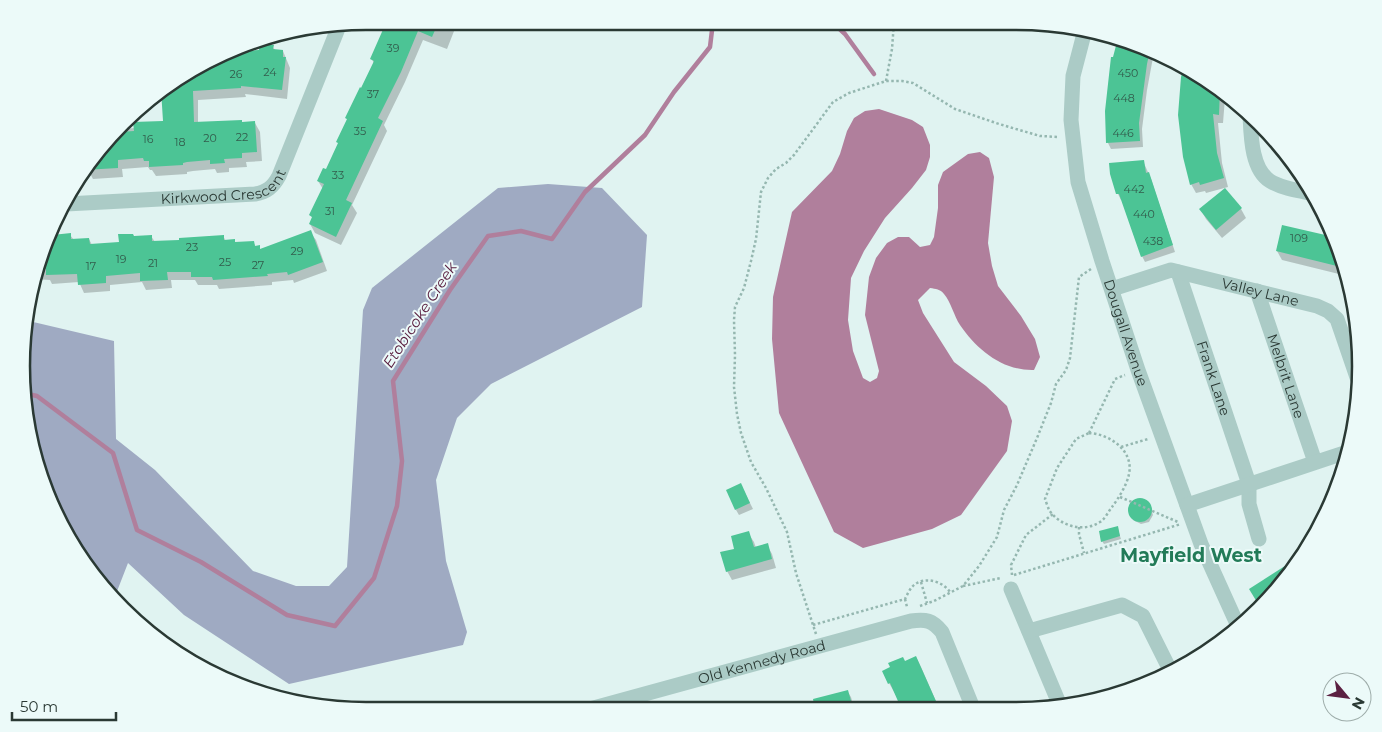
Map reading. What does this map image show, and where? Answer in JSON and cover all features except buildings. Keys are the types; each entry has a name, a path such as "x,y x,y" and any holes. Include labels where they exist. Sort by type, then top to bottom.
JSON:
{"street":[{"name":"Kirkwood Crescent","path":"72,204 255,194 269,189 275,184 279,176 337,32"},
{"name":"Dougall Avenue","path":"1083,36 1073,76 1071,120 1078,182 1138,370 1201,544 1236,621"},
{"path":"1251,125 1255,157 1263,176 1278,185 1303,191"},
{"name":"Valley Lane","path":"1112,290 1171,270 1317,306 1328,311 1337,319 1352,362"},
{"name":"Frank Lane","path":"1178,272 1249,484 1249,504 1259,539"},
{"name":"Melbrit Lane","path":"1256,291 1315,462"},
{"path":"1187,505 1341,454"},
{"path":"1012,582 1029,631 1057,699"},
{"path":"1029,631 1122,605 1142,616 1168,666"},
{"name":"Old Kennedy Road","path":"633,702 911,621 924,620 932,623 942,632 971,702"}],"path":[{"path":"886,81 893,30"},
{"path":"820,647 796,573 787,532 751,462 737,414 734,387 735,307 744,288 752,261 761,192 768,178 794,154 833,102 849,92 886,81 913,83 955,109 1016,129 1040,136 1072,137"},
{"path":"963,586 979,566 997,537 1004,510 1037,438 1051,403 1056,384 1066,370 1070,358 1079,277 1102,261"},
{"path":"1089,433 1115,378 1138,370"},
{"path":"1089,433 1099,433 1121,447 1128,461 1130,473 1120,497 1101,522 1079,527 1068,525 1057,519 1045,499 1057,468 1076,439 1089,433"},
{"path":"1121,447 1162,434"},
{"path":"934,601 963,586 1012,582 1085,553 1182,524 1120,497"},
{"path":"1012,582 1011,565 1026,536 1053,514"},
{"path":"1079,527 1079,534 1085,553"},
{"path":"813,625 905,599 916,583 926,580 933,580 942,584 950,592"},
{"path":"921,582 928,603"}],"shaded area":[{"path":"879,109 912,120 923,127 930,145 930,157 926,170 885,218 864,251 851,278 848,320 853,351 863,378 870,382 877,378 879,371 865,315 869,277 876,258 887,243 898,237 909,237 920,247 930,245 934,237 938,208 938,185 943,172 968,154 980,152 989,158 994,177 988,243 992,266 998,286 1021,316 1035,339 1040,357 1034,370 1012,367 1001,363 974,343 958,321 951,305 941,291 930,288 918,300 923,313 954,362 986,386 1007,406 1012,421 1007,451 961,515 932,529 863,548 834,532 779,413 772,339 773,297 792,212 832,171 854,118 865,111"},
{"path":"548,184 602,188 647,235 642,307 491,384 457,418 436,480 446,561 467,632 463,645 289,684 184,615 128,563 117,592 99,571 75,534 56,495 41,453 36,432 31,388 30,366 33,322 114,341 116,439 155,470 253,571 296,586 329,586 347,567 363,310 372,288 498,188"}],"waterway":[{"name":"Etobicoke Creek","path":"32,395 37,396 113,453 137,530 201,562 287,615 335,626 374,578 397,506 402,461 393,381 450,290 488,236 521,231 552,239 585,192 645,135 674,92 710,47 712,30"},
{"path":"841,30 874,74"}],"district":[{"name":"Mayfield West","path":"1191,555"}]}
